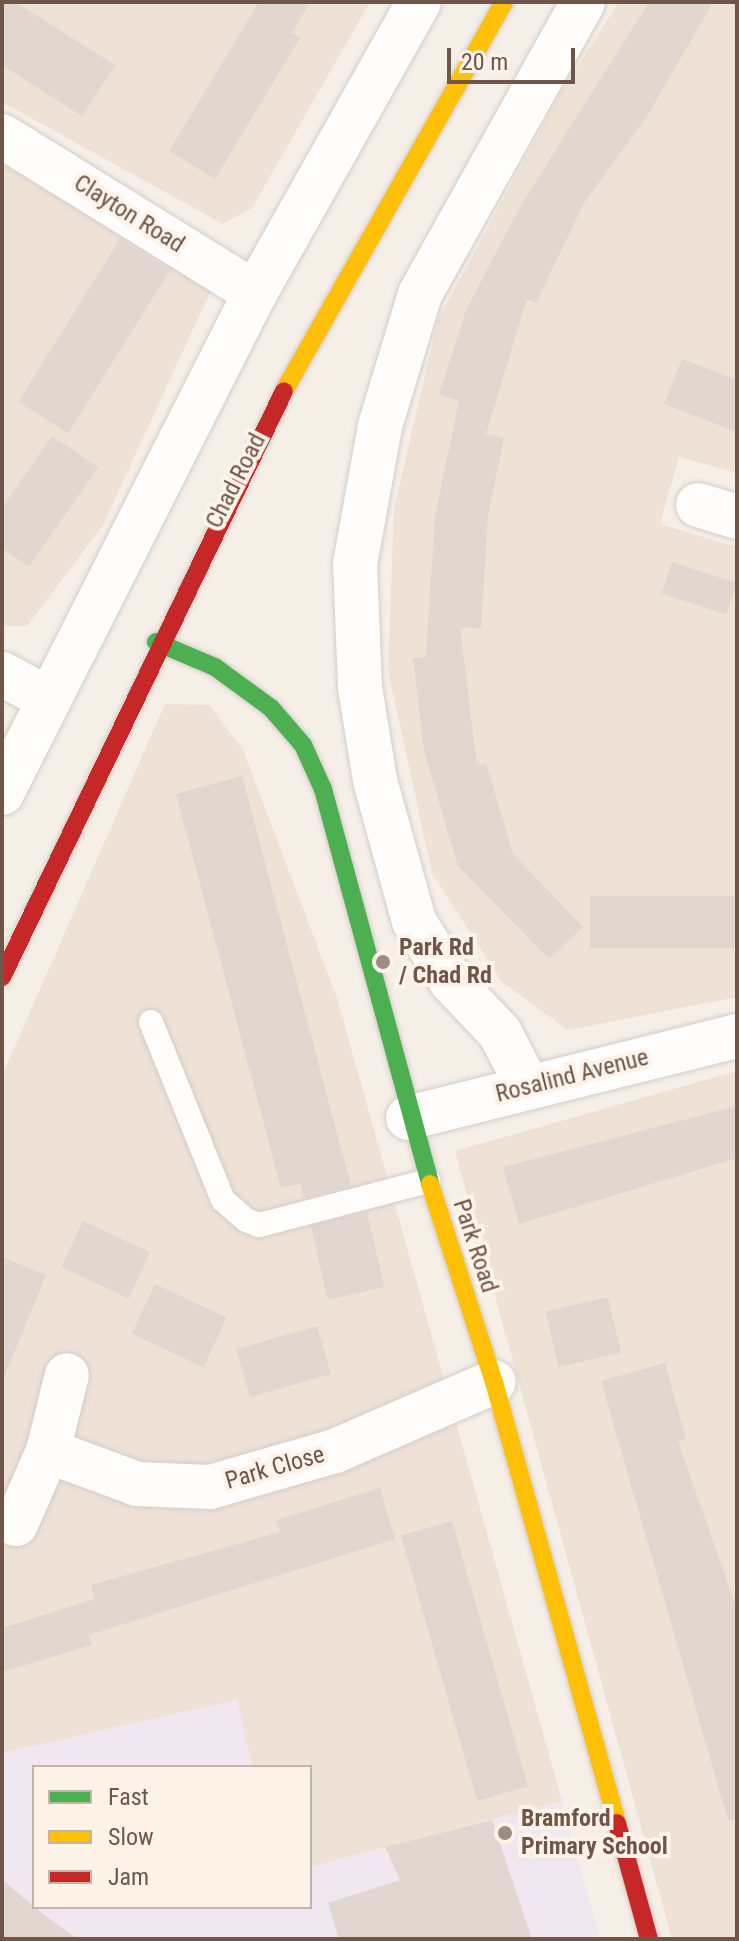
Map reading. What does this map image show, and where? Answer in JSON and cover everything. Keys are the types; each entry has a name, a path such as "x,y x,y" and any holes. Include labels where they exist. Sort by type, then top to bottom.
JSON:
{"street":[{"path":"2,793 45,697 255,293 419,2"},
{"name":"Chad Road","path":"2,977 156,642 252,447 504,2"},
{"path":"527,1085 500,1033 451,981 414,921 375,780 360,687 355,564 380,426 420,294 583,2"},
{"name":"Clayton Road","path":"2,136 255,293"},
{"name":"Park Road","path":"156,642 215,667 271,708 303,745 323,789 408,1118 494,1382 649,1939"},
{"path":"2,674 45,697"},
{"name":"Rosalind Avenue","path":"408,1118 527,1085 737,1036"},
{"path":"16,1524 48,1451 67,1375"},
{"name":"Park Close","path":"48,1451 137,1484 210,1487 335,1451 494,1382"}],"lane":[{"path":"151,1022 223,1200 246,1220 259,1225 428,1181"}],"shaded area":[{"path":"2,2 370,2 252,208 223,224 2,102"},
{"path":"619,2 737,2 737,473 679,457 660,524 737,547 737,997 568,1030 502,982 432,873 388,670 394,508 438,320 561,92"},
{"path":"2,164 212,288 103,525 27,626 2,626"},
{"path":"165,704 209,705 243,750 337,998 562,1801 312,1866 312,1765 252,1765 237,1700 2,1753 2,1076"},
{"path":"737,1071 737,1939 672,1939 455,1151"},
{"name":"Bramford Primary School","path":"237,1700 252,1765 32,1765 32,1909 312,1909 312,1866 562,1801 600,1939 2,1939 2,1753"}],"building":[{"path":"2,2 15,2 115,65 82,116 2,65"},
{"path":"259,2 310,2 292,33 300,38 215,179 169,151"},
{"path":"649,2 713,2 649,113 584,203 536,303 527,299 486,434 504,438 488,516 481,628 460,627 477,766 486,763 513,854 583,927 549,959 458,866 424,751 413,658 426,657 435,517 459,401 439,395 466,310 521,205"},
{"path":"120,239 170,270 68,433 18,402"},
{"path":"682,359 737,380 737,432 664,404"},
{"path":"52,436 98,467 29,567 2,548 2,508"},
{"path":"672,562 737,583 726,614 662,593"},
{"path":"242,776 351,1186 304,1198 300,1184 281,1188 176,794"},
{"path":"590,896 737,896 737,948 590,948"},
{"path":"737,1106 737,1158 519,1224 503,1167"},
{"path":"367,1212 384,1287 328,1300 310,1225"},
{"path":"83,1221 150,1252 129,1298 61,1267"},
{"path":"2,1257 46,1275 3,1380 2,1380"},
{"path":"155,1284 227,1317 203,1367 132,1334"},
{"path":"608,1297 621,1353 558,1367 546,1311"},
{"path":"317,1326 331,1374 250,1397 236,1349"},
{"path":"665,1363 686,1439 678,1441 737,1610 737,1819 728,1820 601,1381"},
{"path":"380,1488 395,1539 89,1635 92,1645 2,1672 2,1628 95,1599 91,1585 280,1532 276,1520"},
{"path":"452,1521 528,1786 477,1801 401,1536"},
{"path":"492,1820 532,1939 339,1939 328,1903 400,1880 385,1847"},
{"path":"2,1879 32,1905 32,1909 37,1909 77,1939 2,1939"}],"traffic: fast":[{"path":"156,642 215,667 271,708 303,745 323,789 430,1184"}],"traffic: slow":[{"path":"284,391 504,2"},
{"path":"430,1184 494,1382 617,1823"}],"traffic: jam":[{"path":"2,977 284,391"},
{"path":"617,1823 649,1939"}],"place":[{"name":"Park Rd / Chad Rd","path":"383,962"},
{"name":"Bramford Primary School","path":"505,1833"}]}
